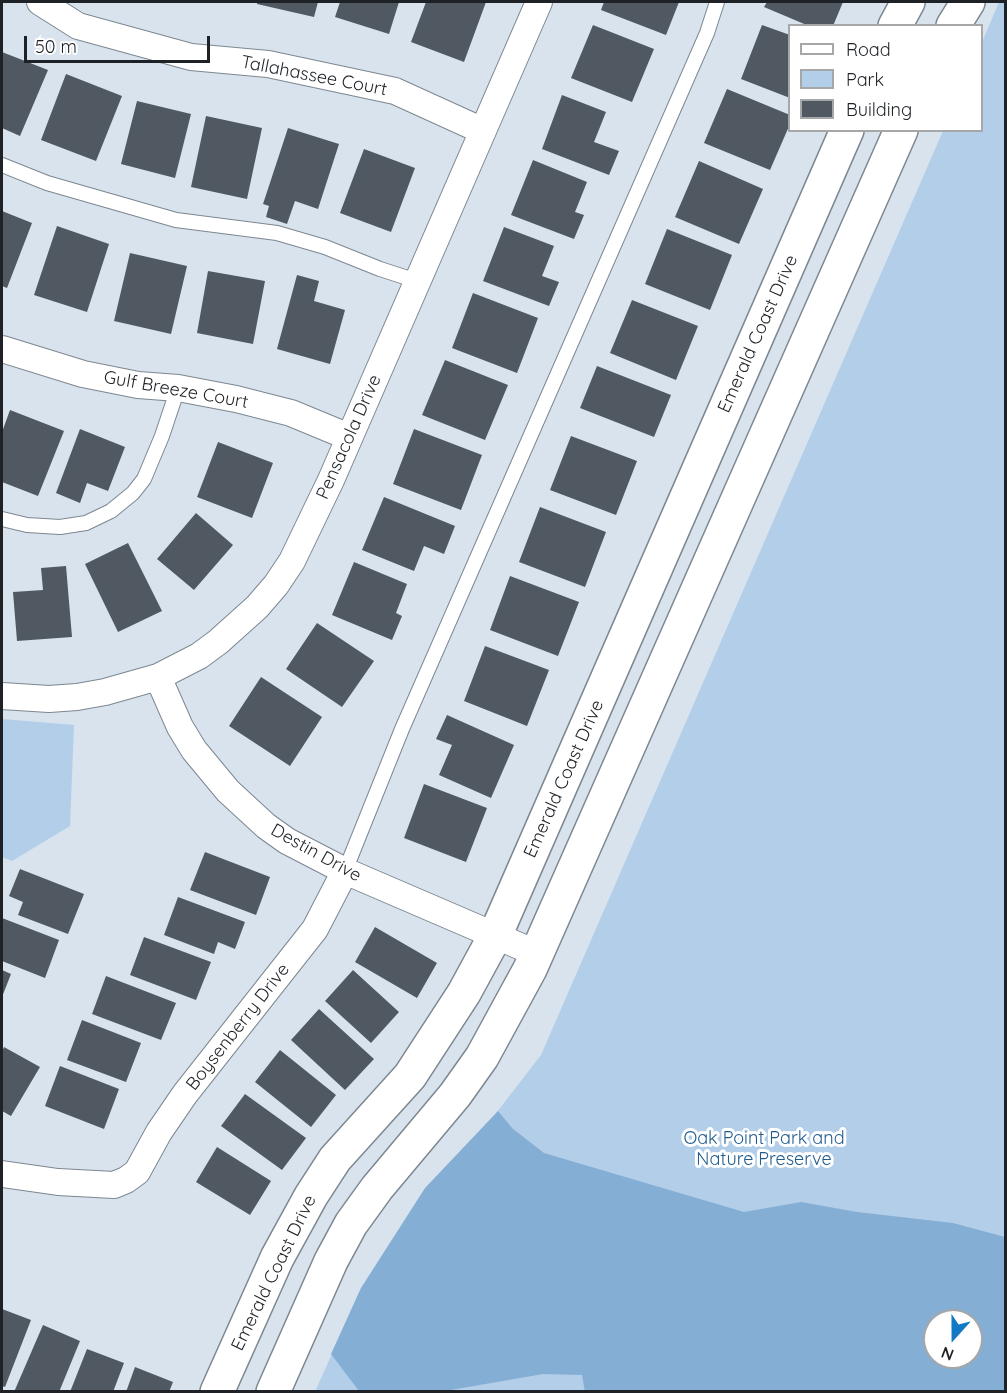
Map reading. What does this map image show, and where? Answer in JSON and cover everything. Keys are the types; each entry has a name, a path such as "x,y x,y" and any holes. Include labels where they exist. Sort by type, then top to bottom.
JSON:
{"street":[{"name":"Tallahassee Court","path":"40,2 78,26 191,57 268,64 395,91 483,131"},
{"name":"Pensacola Drive","path":"2,696 49,699 77,697 105,692 158,677 200,656 227,635 257,607 276,585 292,561 349,437 539,2"},
{"path":"896,24 908,2"},
{"path":"954,24 968,2"},
{"name":"Emerald Coast Drive","path":"217,1392 277,1258 311,1196 335,1159 410,1076 464,993 495,936 846,132"},
{"path":"273,1392 331,1261 351,1224 377,1188 455,1095 482,1057 537,954 900,132"},
{"name":"Gulf Breeze Court","path":"2,348 83,374 138,385 178,388 291,413 349,437"},
{"name":"Destin Drive","path":"158,677 180,727 194,750 228,792 246,810 287,841 345,871 537,954"},
{"name":"Boysenberry Drive","path":"2,1174 58,1182 114,1185 137,1172 159,1132 185,1094 315,929 345,871"}],"lane":[{"path":"345,871 412,708 703,44 717,2"},
{"path":"2,165 47,183 176,220 286,236 325,247 417,281"},
{"path":"2,519 27,525 60,527 86,523 111,511 133,493 144,479 162,436 178,388"}],"green space":[{"name":"Oak Point Park and Nature Preserve","path":"999,2 1005,2 1005,1391 315,1392 361,1288 541,1055 943,132 983,132 983,40"},
{"path":"2,719 74,725 70,826 12,861 2,857"}],"shaded area":[{"path":"498,1111 513,1129 544,1153 744,1212 801,1202 857,1212 953,1223 1005,1237 1005,1391 585,1392 582,1375 543,1374 445,1391 359,1391 331,1354 361,1288 425,1188"}],"building":[{"path":"257,2 318,2 314,17 257,4"},
{"path":"340,2 399,2 389,34 335,17"},
{"path":"426,2 486,2 464,62 411,42"},
{"path":"604,2 679,2 666,35 601,10"},
{"path":"767,2 843,2 834,24 804,24 764,7"},
{"path":"593,25 654,49 632,102 571,78"},
{"path":"762,25 788,34 788,97 741,79"},
{"path":"2,52 48,70 20,136 2,128"},
{"path":"66,74 122,96 96,161 41,140"},
{"path":"727,89 788,114 788,129 770,170 704,143"},
{"path":"562,95 606,112 594,142 619,151 609,175 542,149"},
{"path":"137,101 191,114 175,178 121,164"},
{"path":"206,116 262,128 247,199 191,187"},
{"path":"288,128 339,144 318,209 295,201 287,224 266,217 269,206 263,204"},
{"path":"364,149 415,168 391,232 340,213"},
{"path":"533,160 587,182 575,212 584,215 574,239 511,215"},
{"path":"699,161 763,189 739,244 675,217"},
{"path":"2,211 32,223 7,288 2,286"},
{"path":"57,226 109,244 87,312 34,295"},
{"path":"504,227 554,246 542,276 559,282 549,306 483,281"},
{"path":"667,229 732,255 710,310 645,284"},
{"path":"130,253 187,266 171,334 114,321"},
{"path":"208,271 265,281 253,344 197,333"},
{"path":"297,275 319,281 314,301 345,310 330,364 277,349"},
{"path":"473,293 538,318 517,373 452,348"},
{"path":"632,300 698,326 676,380 610,353"},
{"path":"445,360 508,385 485,440 422,415"},
{"path":"597,366 671,395 654,437 580,408"},
{"path":"10,410 64,431 38,496 2,482 2,432"},
{"path":"80,429 125,447 108,491 87,483 80,503 56,493"},
{"path":"414,429 482,455 461,510 393,484"},
{"path":"571,436 637,461 616,515 550,490"},
{"path":"218,442 273,463 252,518 197,497"},
{"path":"384,497 455,526 444,554 424,546 414,571 362,550"},
{"path":"540,507 606,532 585,587 519,562"},
{"path":"196,513 233,545 194,590 157,559"},
{"path":"128,543 162,611 118,632 85,564"},
{"path":"354,562 407,584 396,613 402,616 392,640 332,615"},
{"path":"66,566 72,637 17,641 13,592 43,590 41,568"},
{"path":"510,576 579,602 558,656 490,630"},
{"path":"317,623 374,661 342,707 286,669"},
{"path":"485,646 549,670 527,726 464,701"},
{"path":"261,677 322,717 290,766 229,726"},
{"path":"447,715 514,745 491,798 439,775 452,745 436,739"},
{"path":"424,784 487,808 466,862 404,838"},
{"path":"205,852 270,877 256,915 190,890"},
{"path":"20,869 84,894 68,934 18,915 23,902 9,896"},
{"path":"178,897 245,922 235,949 218,942 214,954 164,935"},
{"path":"2,918 59,940 45,978 2,961"},
{"path":"375,927 437,963 417,998 355,962"},
{"path":"144,937 211,962 196,1000 130,975"},
{"path":"2,970 11,974 2,997"},
{"path":"353,970 399,1012 371,1043 325,1001"},
{"path":"106,976 176,1003 161,1040 92,1014"},
{"path":"319,1009 374,1059 345,1090 291,1040"},
{"path":"82,1020 141,1043 126,1082 67,1060"},
{"path":"4,1047 40,1067 11,1116 2,1111 2,1052"},
{"path":"280,1050 336,1095 311,1127 255,1082"},
{"path":"60,1066 119,1089 104,1129 45,1106"},
{"path":"245,1094 306,1138 282,1170 221,1126"},
{"path":"217,1147 271,1181 250,1215 196,1182"},
{"path":"2,1309 31,1320 5,1387 2,1386"},
{"path":"43,1325 80,1341 59,1392 14,1392"},
{"path":"87,1349 124,1363 113,1392 70,1392"},
{"path":"135,1367 173,1382 169,1392 126,1392"}]}
